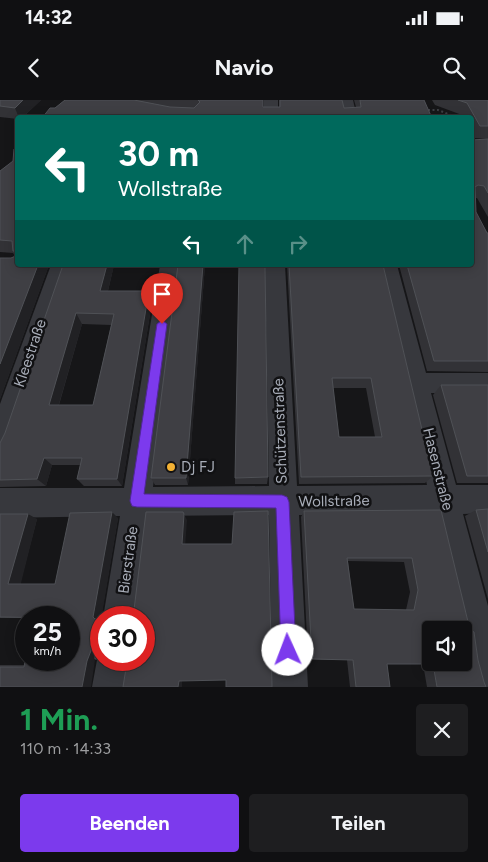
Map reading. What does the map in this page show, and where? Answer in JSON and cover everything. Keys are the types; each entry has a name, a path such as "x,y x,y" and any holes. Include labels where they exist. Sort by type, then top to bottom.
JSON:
{"street":[{"path":"271,100 271,115"},
{"path":"346,100 349,115"},
{"name":"Kleestraße","path":"0,441 59,267"},
{"name":"Bierstraße","path":"122,606 170,267"},
{"name":"Schützenstraße","path":"275,267 290,687"},
{"name":"Hasenstraße","path":"387,267 488,673"},
{"path":"416,383 488,383"},
{"name":"Wollstraße","path":"0,503 488,499"},
{"path":"110,687 112,671"}],"path":[{"path":"428,110 438,110 450,115"}],"building":[{"path":"0,100 23,100 15,108 0,106"},
{"path":"65,100 134,100 170,107 194,108 200,102 198,100 263,100 263,107 280,107 280,100 342,100 344,108 361,107 360,100 424,100 431,115 44,115 50,108 55,108"},
{"path":"458,100 488,100 488,126 480,126 467,103"},
{"path":"488,139 488,193 484,186 478,185 475,187 476,212 488,233 488,361 434,361 408,267 474,267 474,140"},
{"path":"14,149 15,251 13,251 12,241 0,240 0,171 13,161"},
{"path":"15,256 15,267 37,267 0,364 0,258"},
{"path":"62,267 106,267 100,291 149,291 117,479 77,479 82,458 44,458 37,479 0,480 0,443","holes":["76,313 114,314 93,405 49,405"]},
{"path":"178,267 203,267 186,478 151,478"},
{"path":"239,267 265,267 268,477 235,478"},
{"path":"289,267 383,267 433,476 301,477","holes":["332,378 371,378 382,437 339,437"]},
{"path":"441,385 488,385 488,476 467,476"},
{"path":"488,509 488,552 476,510"},
{"path":"441,510 468,621 422,621 422,664 387,664 390,687 356,687 353,660 312,659 304,511","holes":["347,558 412,558 418,590 414,610 354,609"]},
{"path":"268,511 272,687 226,687 226,680 179,681 178,687 123,687 126,671 155,671 155,606 134,606 146,512 183,512 182,544 232,544 234,512"},
{"path":"112,512 95,606 90,606 90,653 82,687 0,687 0,667 15,667 15,671 80,671 80,606 15,606 15,617 0,617 0,514 28,514 8,584 55,584 70,513"},
{"path":"472,631 474,632 478,660 486,687 437,687 434,671 472,671"}],"place":[{"name":"Dj FJ","path":"171,467"}],"route":[{"path":"162,324 137,501 282,502 288,650"}]}
